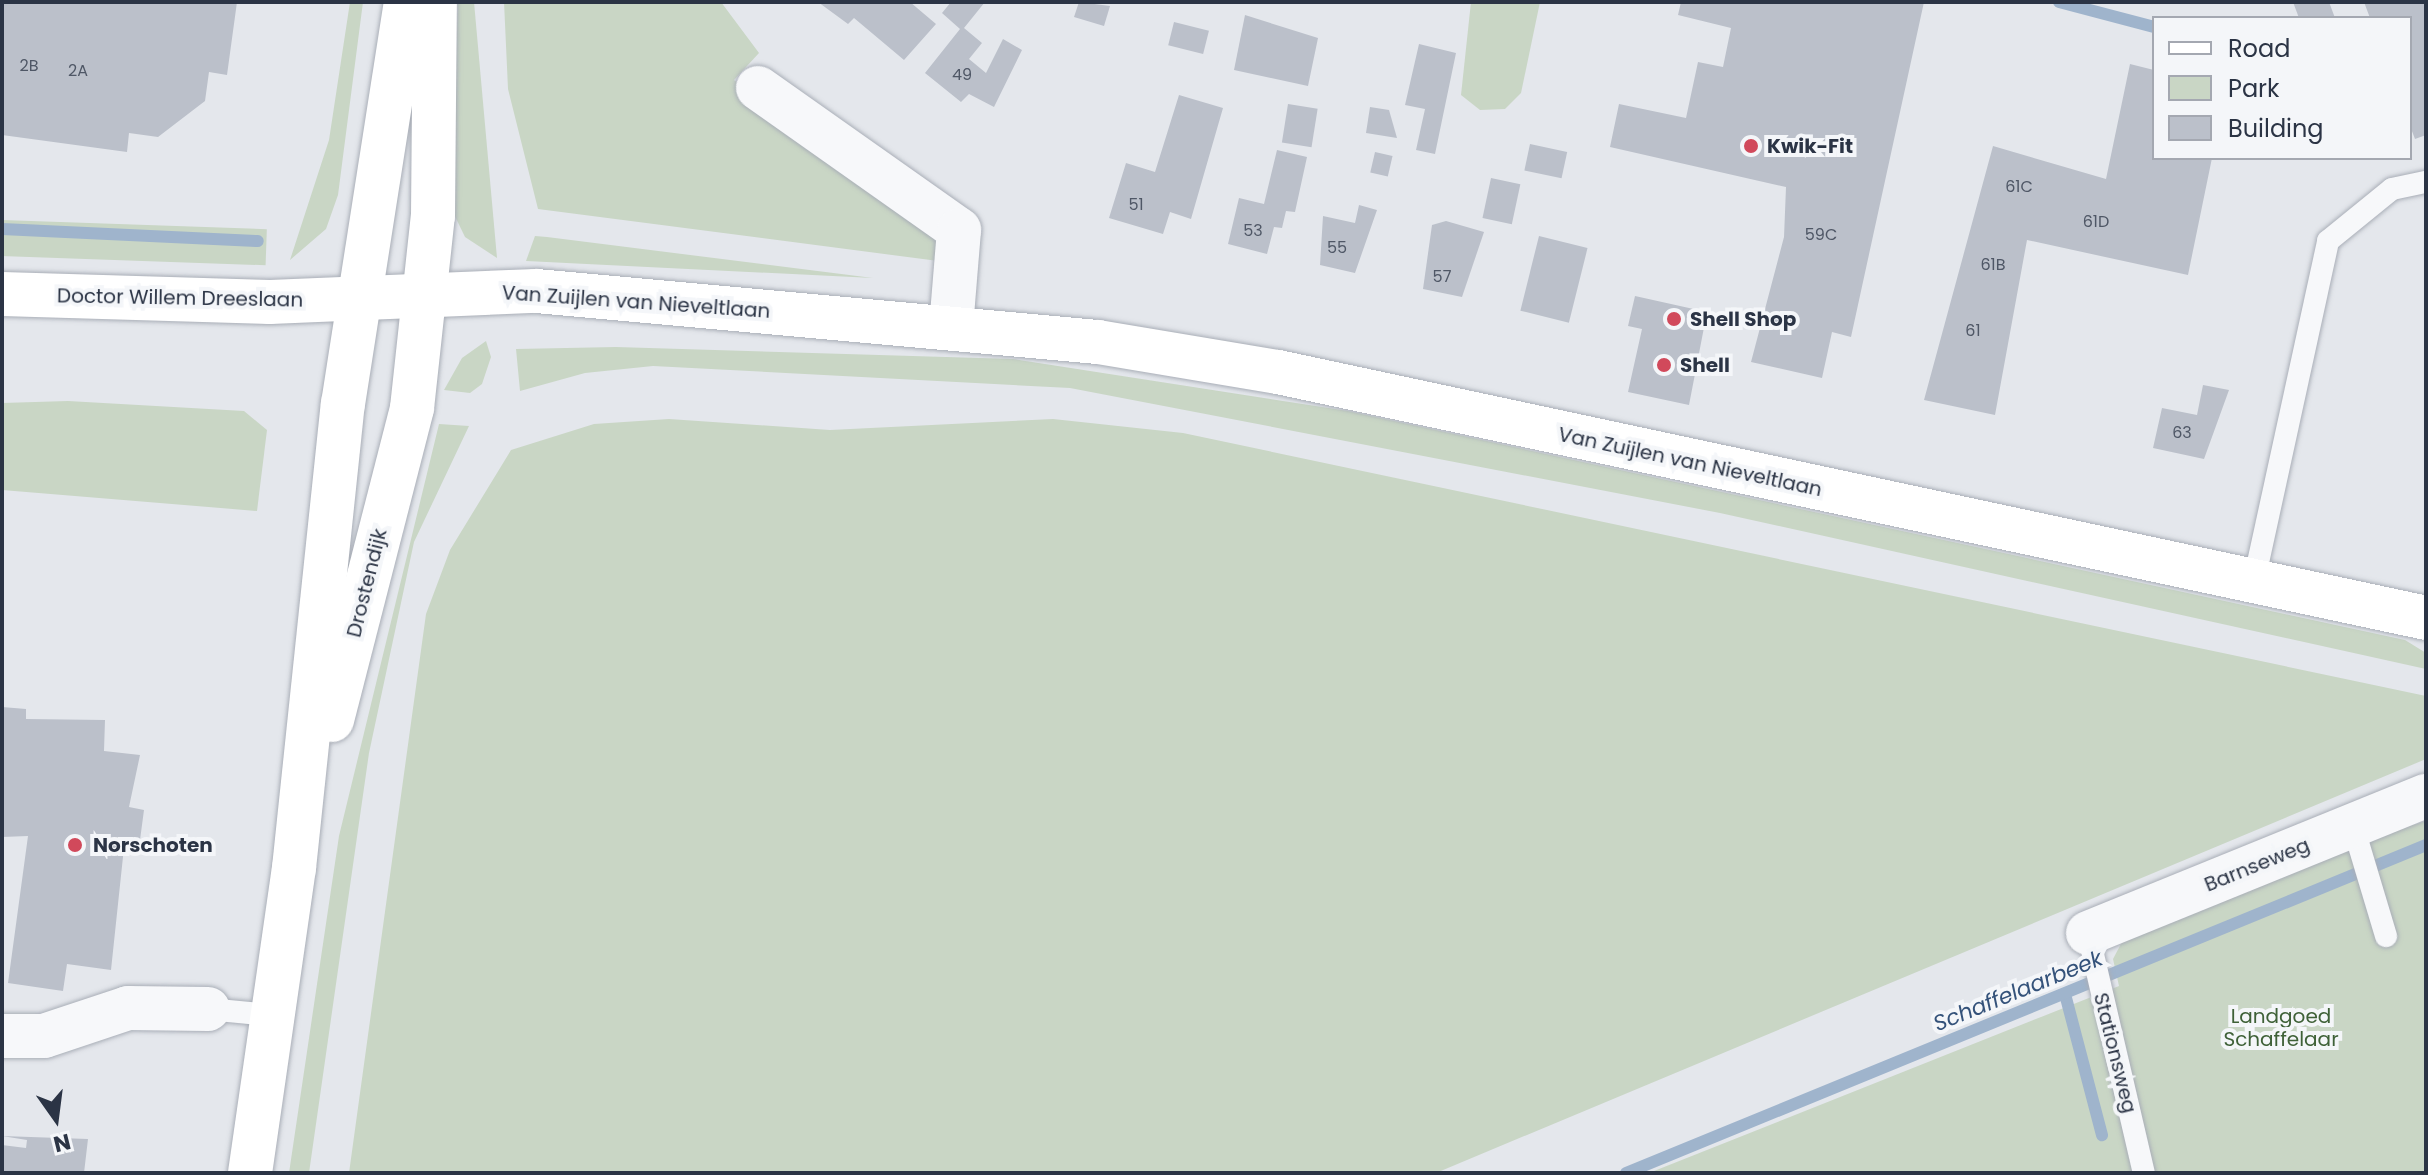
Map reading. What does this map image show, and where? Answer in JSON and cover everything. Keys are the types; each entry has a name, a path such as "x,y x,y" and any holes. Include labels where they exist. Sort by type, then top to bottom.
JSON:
{"main road":[{"path":"358,299 406,2"},
{"path":"422,294 433,216 435,2"},
{"name":"Van Zuijlen van Nieveltlaan","path":"422,294 536,291 951,327 1278,372 2426,618"},
{"name":"Doctor Willem Dreeslaan","path":"2,294 358,299 422,294"},
{"name":"Drostendijk","path":"294,868 412,408 422,294"},
{"name":"Drostendijk","path":"250,1173 270,1015 294,868 358,299"}],"street":[{"path":"758,88 959,230 951,327"},
{"name":"Barnseweg","path":"2090,946 2357,836 2426,796"},
{"path":"2,1036 44,1036 128,1008 208,1009"}],"lane":[{"path":"2254,581 2328,241 2392,189 2426,182"},
{"path":"2357,836 2375,884 2386,936"},
{"name":"Stationsweg","path":"2090,946 2144,1173"},
{"path":"208,1009 270,1015"}],"green space":[{"path":"350,2 363,2 338,195 326,229 290,260 329,140"},
{"path":"458,2 474,2 497,258 465,237 451,208"},
{"path":"504,2 721,2 759,53 734,80 935,230 946,262 538,209 508,89"},
{"path":"1471,2 1540,2 1521,93 1505,109 1480,110 1461,95"},
{"path":"2,220 267,229 266,265 2,256"},
{"path":"535,236 547,237 873,278 526,261"},
{"path":"486,341 491,357 482,384 470,393 444,390 462,358"},
{"path":"616,347 1013,359 1348,411 2405,640 2426,653 2426,669 1720,513 1070,388 653,366 585,373 520,391 516,349"},
{"path":"68,401 244,411 267,430 257,511 2,490 2,403"},
{"path":"669,419 830,430 1053,419 1183,433 2426,696 2426,759 1436,1173 349,1173 426,614 450,550 511,450 594,424"},
{"path":"439,424 469,426 414,542 369,753 309,1173 289,1173 339,836"},
{"name":"Landgoed Schaffelaar","path":"2426,821 2426,1173 1649,1173 2119,986 2113,959 2123,940 2332,850"}],"building":[{"path":"2,2 237,2 227,75 209,72 205,101 158,137 129,133 127,152 2,135"},
{"path":"818,2 910,2 936,24 904,60 854,18 848,24"},
{"path":"951,2 985,2 964,28 982,43 969,59 986,73 1003,39 1022,50 994,107 969,94 961,102 925,73 960,29 942,13"},
{"path":"1079,2 1110,6 1104,26 1074,17"},
{"path":"1681,2 1924,2 1851,337 1832,332 1822,378 1751,362 1784,237 1786,187 1610,147 1619,104 1686,118 1698,62 1723,67 1731,28 1678,15"},
{"path":"2293,2 2329,2 2334,16 2298,16"},
{"path":"2364,2 2426,2 2426,135 2415,139 2412,131 2412,16 2369,16"},
{"path":"1245,15 1318,38 1308,86 1234,70"},
{"path":"1174,22 1209,31 1203,54 1168,45"},
{"path":"1419,44 1456,53 1435,154 1416,150 1425,109 1405,105"},
{"path":"2130,64 2152,70 2152,160 2212,160 2188,275 2027,240 1995,415 1924,400 1993,146 2106,179"},
{"path":"1179,95 1223,108 1191,219 1170,212 1163,234 1109,218 1126,163 1155,172"},
{"path":"1288,104 1318,109 1312,147 1282,143"},
{"path":"1370,107 1389,110 1397,138 1366,133"},
{"path":"1530,144 1567,152 1562,178 1524,170"},
{"path":"1277,150 1307,157 1295,212 1286,211 1282,228 1274,227 1267,254 1228,244 1239,198 1264,204"},
{"path":"1375,152 1393,156 1388,177 1370,172"},
{"path":"1491,178 1520,184 1512,224 1482,218"},
{"path":"1359,205 1377,210 1355,273 1320,265 1323,216 1355,223"},
{"path":"1446,221 1484,232 1462,297 1423,289 1432,225"},
{"path":"1539,236 1588,248 1569,323 1520,311"},
{"path":"1635,296 1707,312 1689,405 1628,392 1642,329 1628,326"},
{"path":"2203,385 2229,390 2204,459 2153,448 2162,408 2197,415"},
{"name":"Norschoten","path":"2,707 26,709 26,719 105,720 104,751 140,755 129,807 144,810 140,840 125,838 111,970 67,964 63,991 8,983 28,836 2,837"},
{"path":"2,1136 88,1139 84,1173 2,1173 2,1145 26,1148 27,1140"}],"waterway":[{"path":"2059,2 2152,26"},
{"path":"2,229 258,241"},
{"name":"Schaffelaarbeek","path":"1626,1173 2426,845"},
{"path":"2065,994 2102,1135"}],"place":[{"name":"Kwik-Fit","path":"1751,146"},
{"name":"Shell Shop","path":"1674,319"},
{"name":"Shell","path":"1664,365"},
{"name":"Norschoten","path":"75,845"}]}
